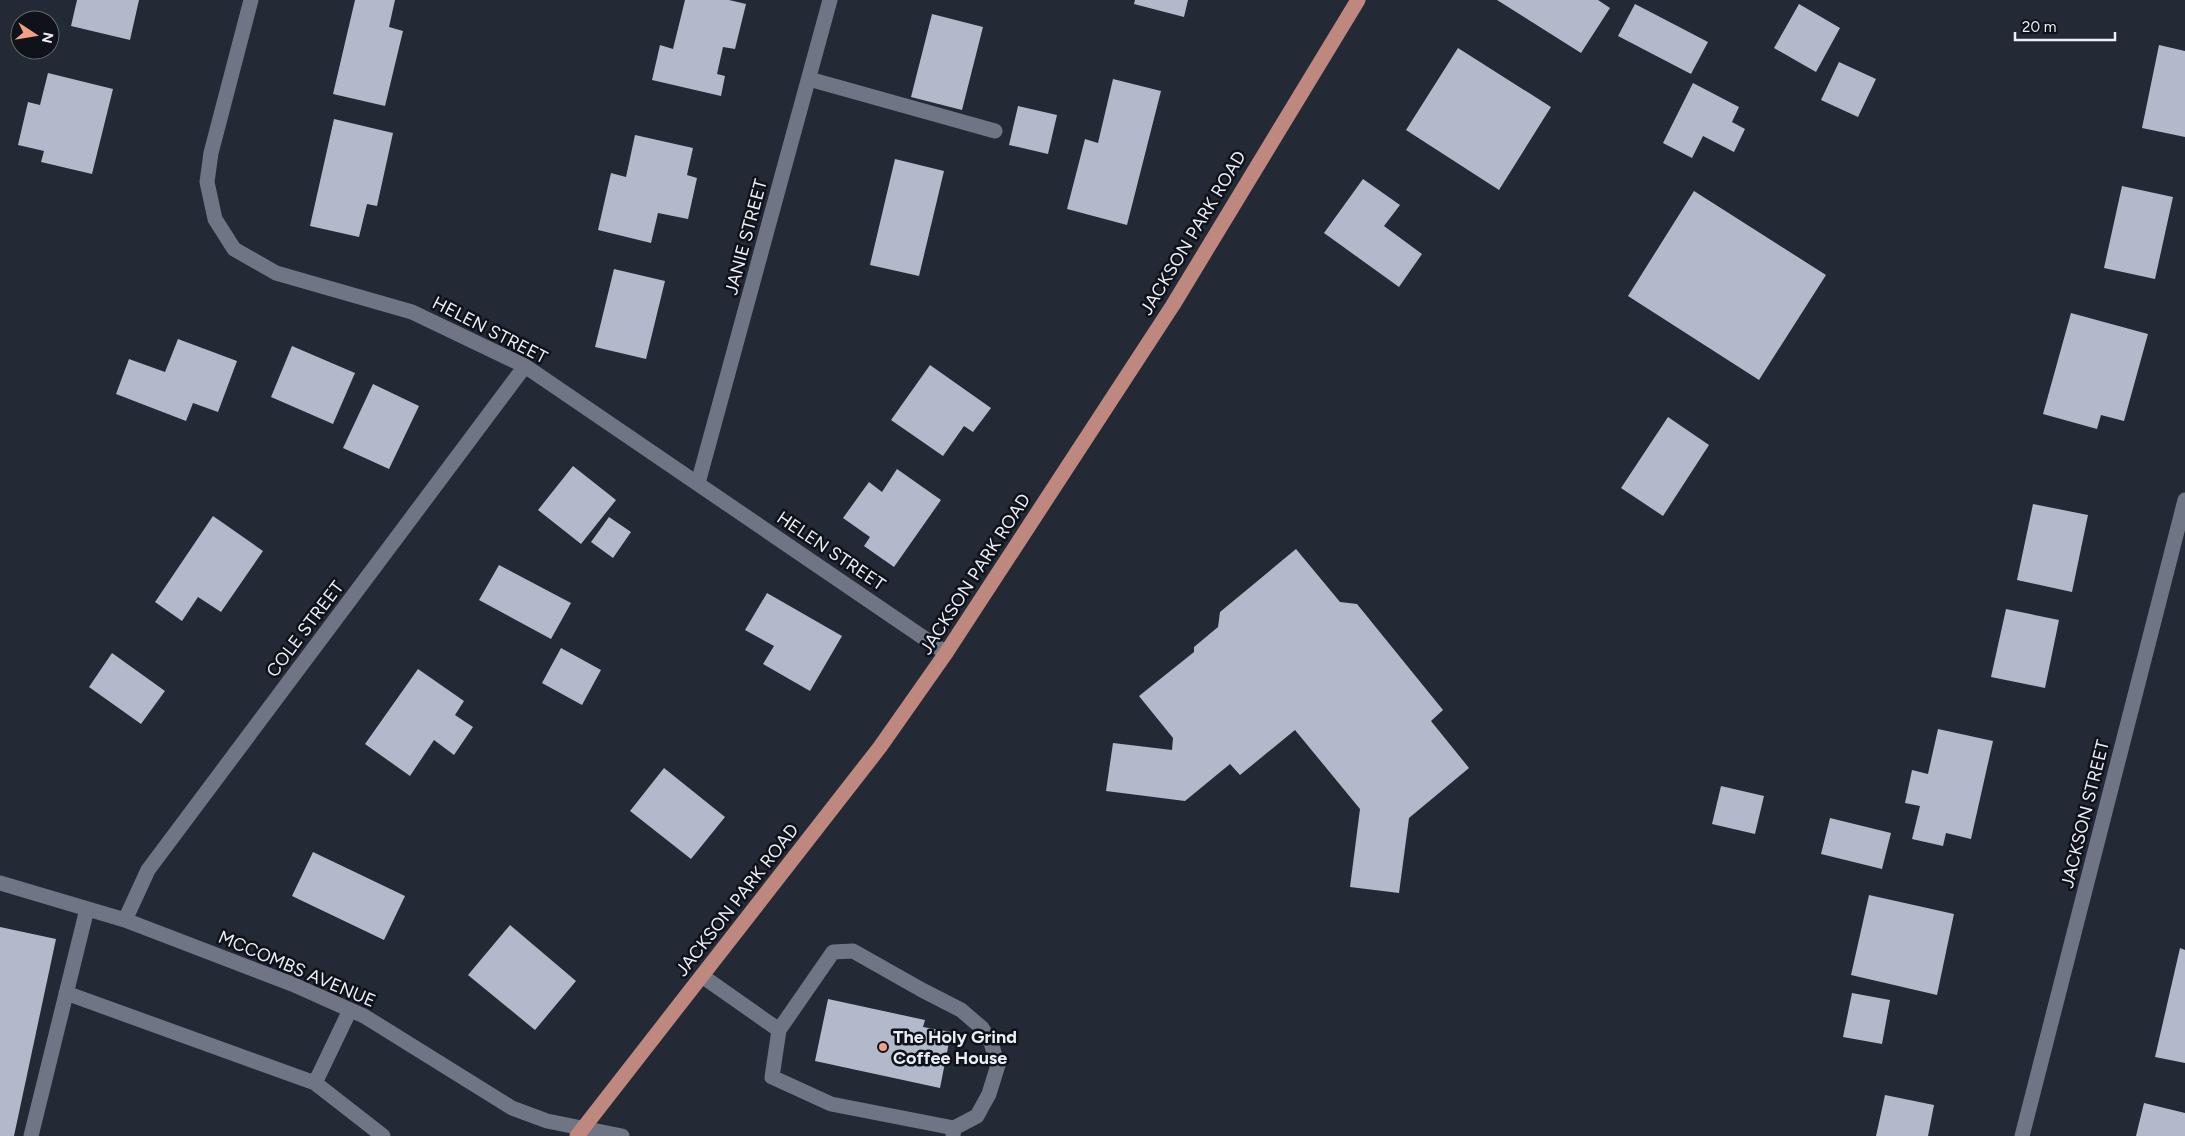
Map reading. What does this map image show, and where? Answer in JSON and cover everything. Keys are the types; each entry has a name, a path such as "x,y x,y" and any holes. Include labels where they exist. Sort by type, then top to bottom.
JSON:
{"main road":[{"name":"JACKSON PARK ROAD","path":"580,1132 880,747 946,653 1173,305 1358,0"}],"street":[{"name":"HELEN STREET","path":"251,0 211,153 207,182 215,219 234,249 276,273 412,312 525,366 946,653"},
{"name":"JANIE STREET","path":"698,483 830,0"},
{"path":"809,79 995,131"},
{"name":"COLE STREET","path":"125,920 148,870 525,366"},
{"name":"JACKSON STREET","path":"2022,1136 2185,500"},
{"name":"MCCOMBS AVENUE","path":"0,883 125,920 292,984 364,1016 512,1108 580,1132 619,1136"},
{"path":"31,1136 87,908"},
{"path":"853,951 961,1010 982,1028 991,1043 998,1064 989,1094 977,1116 954,1132 831,1104 772,1076 779,1030 833,952 853,951"},
{"path":"702,976 779,1030"},
{"path":"66,993 315,1083 383,1136"},
{"path":"315,1083 350,1010"}],"building":[{"path":"77,0 139,0 130,40 71,26"},
{"path":"355,0 395,0 389,27 403,31 385,106 333,94"},
{"path":"685,0 729,0 746,4 735,49 723,47 717,74 725,76 721,96 652,80 660,45 673,49"},
{"path":"1135,0 1188,0 1184,17 1134,4"},
{"path":"1497,0 1598,0 1610,8 1581,53"},
{"path":"1635,4 1708,42 1691,74 1618,36"},
{"path":"1799,4 1840,28 1816,72 1774,48"},
{"path":"932,14 983,27 962,110 911,97"},
{"path":"2159,45 2185,51 2185,137 2142,128"},
{"path":"1458,48 1551,107 1499,190 1406,130"},
{"path":"1839,62 1876,79 1858,117 1821,100"},
{"path":"48,73 113,89 92,174 41,162 44,151 18,145 28,102 40,105"},
{"path":"1113,79 1161,91 1127,225 1067,209 1085,139 1098,143"},
{"path":"1693,83 1739,107 1732,122 1745,129 1734,152 1703,136 1692,158 1663,143"},
{"path":"1018,106 1057,115 1048,154 1009,145"},
{"path":"334,119 393,133 377,206 367,204 359,237 310,226"},
{"path":"635,135 693,148 687,175 697,178 688,219 658,213 651,243 598,230 611,173 626,177"},
{"path":"895,159 944,171 919,276 870,265"},
{"path":"1363,179 1400,205 1384,226 1422,254 1399,287 1324,233"},
{"path":"2122,186 2173,197 2155,279 2104,268"},
{"path":"1694,191 1826,275 1759,380 1628,296"},
{"path":"614,269 665,281 646,359 595,347"},
{"path":"2071,313 2148,334 2124,421 2101,415 2097,429 2043,414"},
{"path":"178,339 237,361 218,412 193,403 186,421 116,394 129,359 165,372"},
{"path":"292,346 355,373 333,424 271,397"},
{"path":"930,365 991,408 973,432 964,426 943,456 891,420"},
{"path":"373,384 419,406 389,469 343,448"},
{"path":"1668,417 1709,445 1663,516 1621,488"},
{"path":"573,466 616,500 581,544 538,510"},
{"path":"897,469 941,500 894,567 864,546 870,537 843,518 869,482 882,492"},
{"path":"2033,504 2088,515 2072,592 2017,580"},
{"path":"213,516 263,551 221,612 198,597 182,621 155,602"},
{"path":"609,517 631,532 613,558 591,542"},
{"path":"1296,549 1340,602 1357,604 1443,710 1431,721 1469,768 1409,818 1399,893 1350,887 1360,809 1295,730 1240,775 1230,764 1185,801 1106,791 1113,743 1172,750 1173,738 1139,696 1194,652 1194,647 1218,627 1220,612"},
{"path":"499,565 571,603 551,639 479,600"},
{"path":"767,593 842,636 810,691 763,664 774,646 745,630"},
{"path":"2006,609 2059,620 2045,688 1991,677"},
{"path":"561,648 601,670 582,705 542,683"},
{"path":"112,653 165,691 141,724 89,687"},
{"path":"418,669 464,701 455,715 473,727 454,755 434,740 410,776 365,744"},
{"path":"1938,729 1993,741 1971,839 1946,833 1943,846 1912,839 1920,806 1905,803 1912,770 1928,774"},
{"path":"664,768 725,817 691,859 630,811"},
{"path":"1721,786 1764,796 1755,834 1712,824"},
{"path":"1830,818 1891,833 1882,869 1821,854"},
{"path":"313,852 405,896 384,940 292,896"},
{"path":"1869,895 1954,914 1937,995 1851,975"},
{"path":"510,925 576,981 535,1030 468,975"},
{"path":"0,927 56,939 14,1136 0,1136"},
{"path":"2180,948 2185,950 2185,1063 2155,1057"},
{"path":"1852,993 1890,1000 1882,1044 1843,1037"},
{"name":"The Holy Grind Coffee House","path":"828,999 925,1020 923,1027 951,1032 940,1088 815,1061"},
{"path":"1885,1095 1934,1105 1928,1136 1876,1136"},
{"path":"2144,1103 2185,1113 2185,1136 2136,1136"}],"place":[{"name":"The Holy Grind Coffee House","path":"883,1047"}]}
